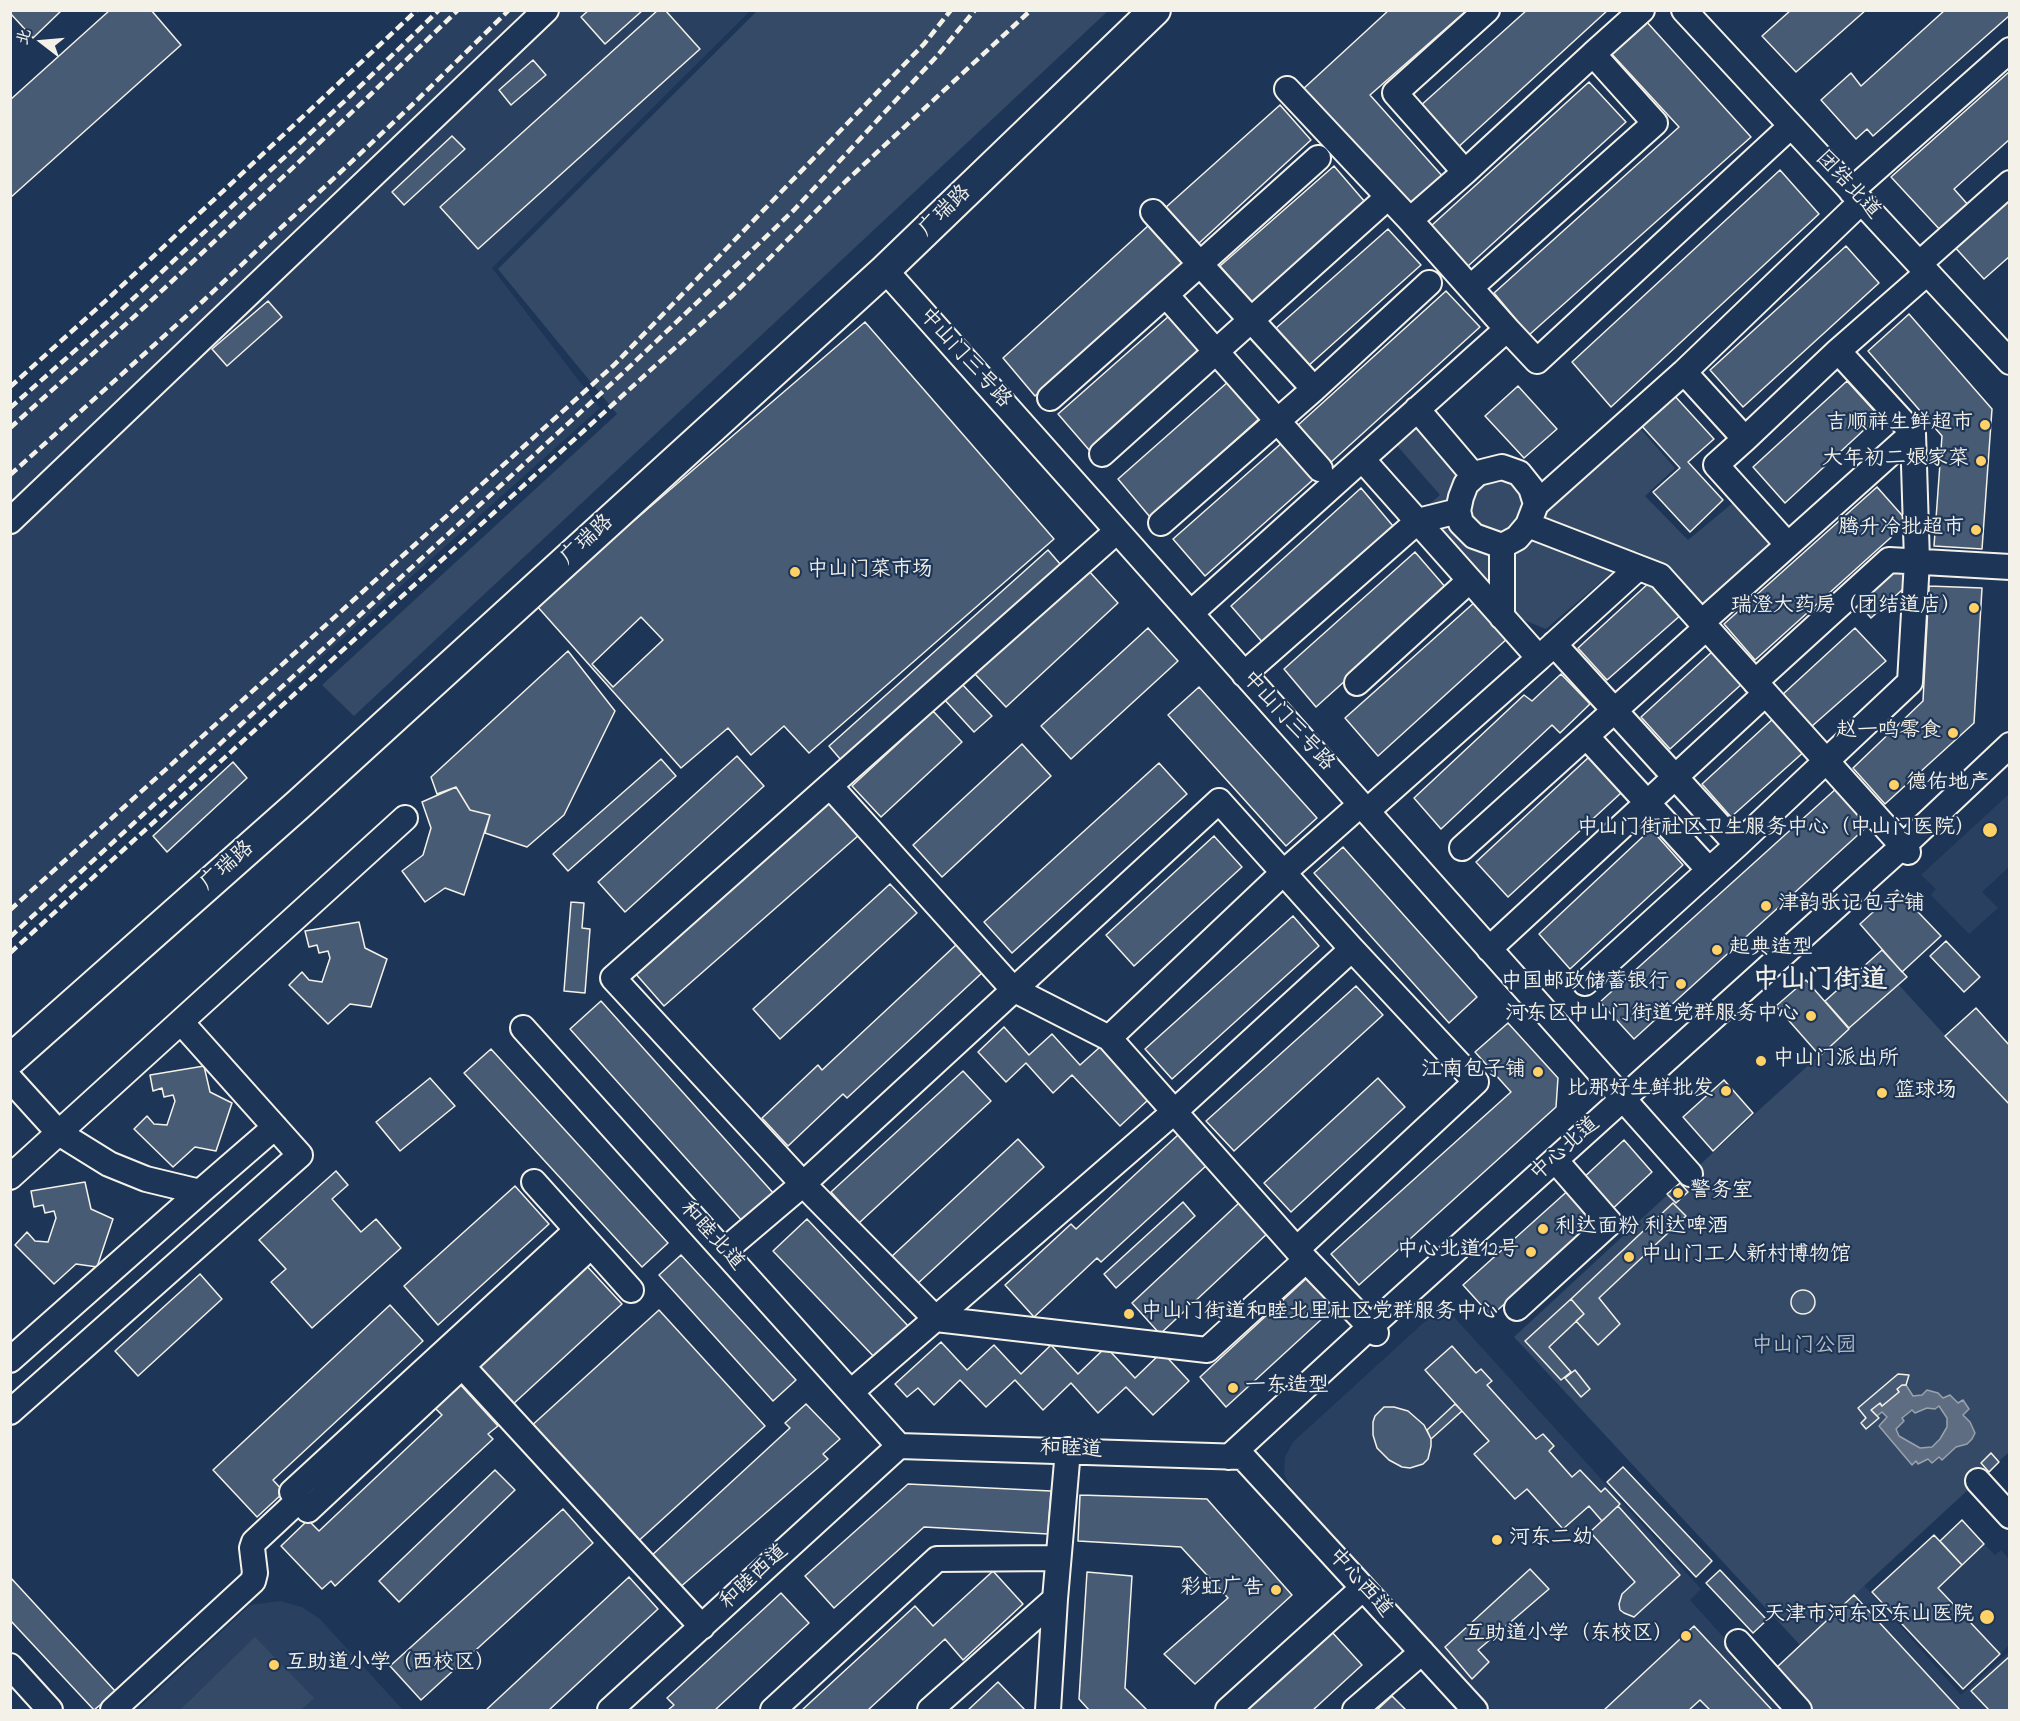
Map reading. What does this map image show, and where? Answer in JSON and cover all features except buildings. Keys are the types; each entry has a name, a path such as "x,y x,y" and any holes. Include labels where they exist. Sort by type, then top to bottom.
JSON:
{"main road":[{"name":"广瑞路","path":"10,1060 299,804 885,270 1155,10"}],"street":[{"path":"10,521 546,10"},
{"path":"1465,172 1395,93 1487,10"},
{"path":"1410,220 1642,10"},
{"name":"团结北道","path":"1684,10 2010,362"},
{"path":"1532,514 1531,488 1519,472 1502,467 1488,469 1474,476 1466,484 1458,511 1461,523 1474,536 1502,546 1517,538 1532,514 1684,372 1856,197 2010,50"},
{"path":"1471,287 1655,123 1593,54"},
{"path":"1287,88 1537,361 1791,126"},
{"path":"1050,398 1318,158"},
{"path":"1788,545 1716,465 1838,351 2010,183"},
{"path":"1102,454 1388,197"},
{"path":"1154,212 1314,389"},
{"name":"中山门三号路","path":"885,270 1690,1174"},
{"path":"1161,523 1278,422 1429,283"},
{"path":"1166,295 1320,469"},
{"path":"1191,613 1507,329"},
{"path":"1585,983 1737,845 1910,682 1917,561 1913,433 1838,351"},
{"path":"1684,372 1745,439"},
{"path":"1417,409 1474,476"},
{"path":"1462,848 1614,710 1788,545 1913,433"},
{"path":"1362,459 1502,617 1546,651 1614,710 1737,845"},
{"path":"1244,674 1418,521 1458,511"},
{"path":"1532,514 1638,568 1660,576 1905,849"},
{"path":"724,1251 803,1184 1219,801 1476,1082 1207,1350 936,1319 803,1184 613,978 1117,531"},
{"path":"1502,546 1502,617"},
{"path":"1489,949 1676,777 1760,688 1889,560 2010,567"},
{"path":"1109,1038 1283,873 1364,808 1546,651 1638,568"},
{"path":"1357,683 1469,581"},
{"path":"1586,736 1709,870"},
{"name":"中心北道","path":"1905,849 2010,745"},
{"name":"中心北道","path":"1236,1457 1373,1330 1905,849 2010,758"},
{"path":"830,786 1013,989 1109,1038 1302,1255 1373,1330"},
{"path":"10,1177 405,818"},
{"path":"851,1392 1175,1111 1352,949"},
{"path":"10,1412 300,1155 181,1022"},
{"name":"和睦北道","path":"523,1028 899,1446"},
{"path":"10,1079 59,1133 109,1164 146,1179 200,1192"},
{"path":"10,1360 274,1126"},
{"path":"1517,1308 1610,1223 1558,1164"},
{"path":"534,1182 631,1290"},
{"path":"113,1710 253,1581 255,1573 252,1548 254,1542 298,1500 308,1510 455,1357 584,1238"},
{"path":"455,1357 702,1627"},
{"name":"和睦道","path":"899,1446 1236,1457"},
{"name":"和睦西道","path":"610,1710 899,1446"},
{"path":"1048,1710 1068,1450"},
{"name":"中心西道","path":"1236,1457 1418,1656 1475,1710"},
{"path":"1978,1481 2010,1516"},
{"path":"773,1710 937,1559 1058,1558"},
{"path":"1228,1710 1359,1592"},
{"path":"930,1710 1055,1599"},
{"path":"1738,1642 1799,1710"},
{"path":"1355,1710 1418,1656"},
{"name":"中心西道","path":"1418,1656 1461,1710"},
{"path":"10,1666 50,1710"},
{"path":"10,1682 36,1710"}],"shaded area":[{"path":"437,11 750,11 492,268 600,408 11,935 11,411"},
{"name":"中山门街社区卫生服务中心（中山门医院）","path":"2009,794 2009,867 1982,892 1998,908 1969,934 1931,895 1936,889 1921,875"},
{"name":"河东二幼","path":"1443,1305 1701,1589 1690,1600 1789,1710 1492,1710 1293,1492 1284,1474 1285,1457 1293,1442"},
{"path":"1906,1385 1913,1396 1922,1395 1927,1390 1938,1393 1943,1398 1950,1395 1958,1403 1963,1400 1969,1409 1963,1415 1970,1422 1975,1433 1972,1439 1967,1444 1956,1447 1942,1460 1939,1457 1932,1463 1928,1459 1918,1464 1916,1461 1912,1465 1879,1426 1887,1417 1882,1412 1877,1416 1871,1410 1880,1403 1882,1406 1899,1392 1897,1389","holes":["1939,1406 1947,1418 1947,1427 1932,1447 1920,1448 1899,1436 1896,1429 1904,1421 1902,1418 1912,1410 1915,1413"]},
{"name":"天津市河东区东山医院","path":"1984,1544 1995,1555 2001,1550 2009,1559 2009,1645 2000,1654 1938,1588"},
{"path":"1864,1585 1961,1695 2009,1652 2009,1710 1808,1710 1771,1671"},
{"name":"互助道小学（西校区）","path":"280,1601 302,1607 320,1619 403,1710 137,1710 250,1605"}],"green space":[{"path":"758,10 1108,11 354,716 322,685 617,414 498,269"},
{"path":"1418,418 1465,474 1541,484 1638,426 1675,468 1645,496 1688,540 1734,502 1773,543 1705,607 1673,569 1637,551 1546,629 1526,621 1496,602 1420,512 1440,495 1393,441"},
{"name":"中山门公园","path":"1898,984 2009,1105 2009,1452 1800,1645 1514,1337"},
{"path":"255,1637 314,1698 301,1710 180,1710"}],"railway":[{"path":"10,387 112,295 417,10"},
{"path":"10,408 122,309 439,10"},
{"path":"10,428 136,315 458,10"},
{"path":"10,475 203,301 412,105 509,10"},
{"path":"10,910 614,365 924,44 951,10"},
{"path":"10,937 623,373 794,210 937,56 975,10"},
{"path":"10,953 733,295 846,181 1031,10"}],"place":[{"name":"吉顺祥生鲜超市","path":"1985,425"},
{"name":"大年初二娘家菜","path":"1981,461"},
{"name":"腾升冷批超市","path":"1976,530"},
{"name":"中山门菜市场","path":"795,572"},
{"name":"瑞澄大药房（团结道店）","path":"1974,608"},
{"name":"赵一鸣零食","path":"1953,733"},
{"name":"德佑地产","path":"1894,785"},
{"name":"中山门街社区卫生服务中心（中山门医院）","path":"1990,830"},
{"name":"津韵张记包子铺","path":"1766,906"},
{"name":"起典造型","path":"1717,950"},
{"name":"中国邮政储蓄银行","path":"1681,984"},
{"name":"河东区中山门街道党群服务中心","path":"1811,1016"},
{"name":"中山门派出所","path":"1761,1061"},
{"name":"江南包子铺","path":"1538,1072"},
{"name":"比那好生鲜批发","path":"1726,1091"},
{"name":"篮球场","path":"1882,1093"},
{"name":"警务室","path":"1678,1193"},
{"name":"利达面粉 利达啤酒","path":"1543,1229"},
{"name":"中心北道12号","path":"1531,1252"},
{"name":"中山门工人新村博物馆","path":"1629,1257"},
{"name":"中山门街道和睦北里社区党群服务中心","path":"1129,1314"},
{"name":"一东造型","path":"1233,1388"},
{"name":"河东二幼","path":"1497,1540"},
{"name":"彩虹广告","path":"1276,1590"},
{"name":"天津市河东区东山医院","path":"1987,1617"},
{"name":"互助道小学（东校区）","path":"1686,1636"},
{"name":"互助道小学（西校区）","path":"274,1665"}],"district":[{"name":"中山门街道","path":"1820,983"}]}
